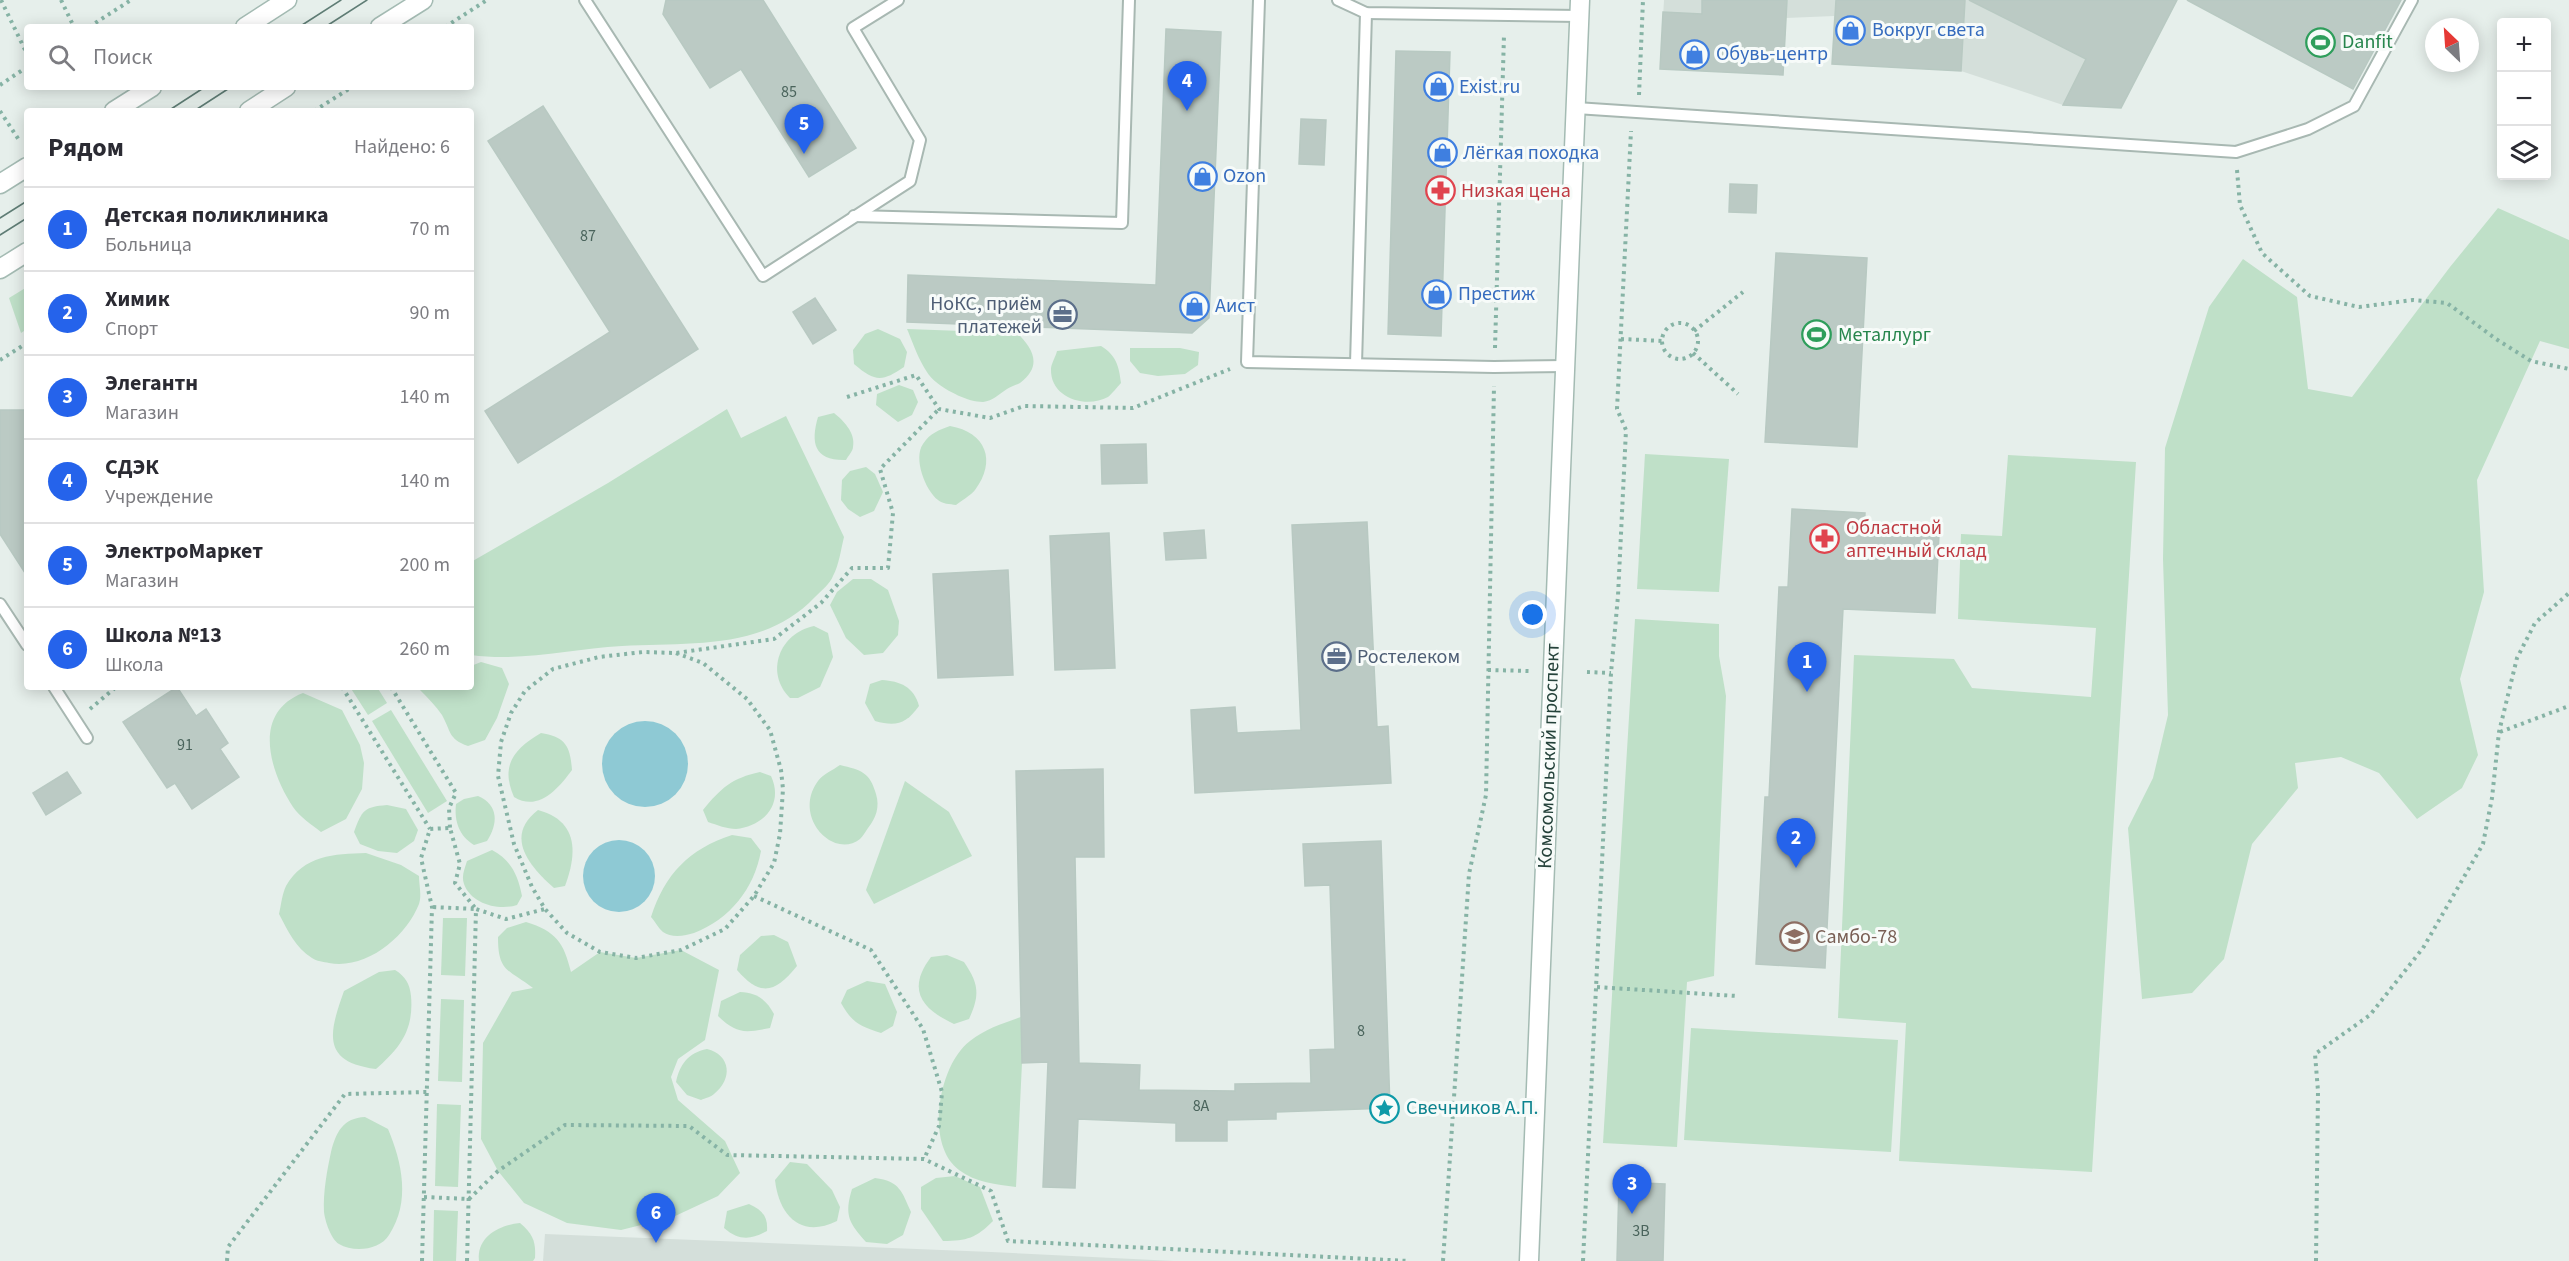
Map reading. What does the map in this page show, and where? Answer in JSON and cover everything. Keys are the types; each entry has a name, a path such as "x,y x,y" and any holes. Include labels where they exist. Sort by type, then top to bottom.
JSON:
{"street":[{"path":"250,24 287,0"},
{"path":"386,24 423,0"},
{"name":"Комсомольский проспект","path":"1529,1261 1580,8"},
{"path":"119,108 147,90"},
{"path":"254,108 281,90"},
{"path":"0,184 24,169"},
{"path":"0,269 24,254"}],"lane":[{"path":"585,0 763,276 910,181 920,140 853,28 898,0"},
{"path":"854,216 1122,224 1129,0"},
{"path":"1259,0 1247,362 1494,367 1565,366"},
{"path":"1338,0 1366,13 1505,15 1580,8"},
{"path":"1576,108 2236,152 2308,129 2354,106 2412,0"},
{"path":"1356,364 1366,13"},
{"path":"0,604 24,640"},
{"path":"56,690 87,738"}],"path":[{"path":"1,0 24,48"},
{"path":"61,0 73,24"},
{"path":"94,24 131,0"},
{"path":"450,24 487,0"},
{"path":"1583,1261 1611,673 1618,596 1626,430 1617,409 1631,126 1638,113 1643,0"},
{"path":"1443,1261 1469,874 1486,795 1494,367 1505,15"},
{"path":"0,85 24,69"},
{"path":"319,108 347,90"},
{"path":"0,111 19,140"},
{"path":"2236,152 2240,205 2262,253 2310,296 2359,306 2413,300 2447,303 2531,361 2569,369"},
{"path":"1694,331 1743,292"},
{"path":"1677,323 1689,325 1694,331 1698,339 1693,353 1687,357 1676,358 1666,352 1663,341 1667,329 1677,323"},
{"path":"1621,339 1663,341"},
{"path":"0,360 24,345"},
{"path":"1693,353 1738,394"},
{"path":"848,397 916,375 939,409 990,418 1024,406 1133,408 1247,362"},
{"path":"676,653 703,663 747,699 770,730 781,770 783,789 780,834 774,863 754,896 725,928 681,950 636,958 600,952 567,933 545,909 532,887 514,844 498,776 501,742 511,713 525,691 553,669 598,657 643,652 676,653 774,639 821,603 852,568 888,568 893,513 880,470 939,409"},
{"path":"2316,1261 2318,1091 2315,1054 2370,1015 2423,948 2483,844 2492,798 2499,732 2517,658 2535,623 2569,593"},
{"path":"1488,670 1529,671"},
{"path":"1587,672 1611,673"},
{"path":"76,721 112,690"},
{"path":"344,690 430,829 421,858 432,907 422,1261"},
{"path":"393,690 456,793 449,808 450,828 460,864 455,884 476,909 467,1261"},
{"path":"2499,732 2569,706"},
{"path":"430,829 450,828"},
{"path":"754,896 871,950 923,1029 942,1092 939,1126 924,1159"},
{"path":"432,907 476,909 506,919 545,909"},
{"path":"1597,987 1737,996"},
{"path":"228,1261 228,1247 345,1094 427,1092"},
{"path":"424,1197 469,1199 498,1171 565,1125 689,1126 727,1155 924,1159 991,1191 1008,1241 1409,1261"}],"shaded area":[{"path":"1664,0 2177,0 2121,108 2063,105 1961,71 1832,64 1834,16 1786,18 1783,75 1660,69"},
{"path":"545,1234 991,1252 1174,1261 543,1261"}],"green space":[{"path":"2498,208 2569,240 2569,349 2540,341 2477,480 2484,592 2460,679 2478,755 2462,788 2417,819 2379,773 2341,757 2295,763 2298,788 2252,844 2224,959 2192,993 2142,999 2128,828 2153,778 2168,715 2163,559 2165,448 2209,307 2243,259 2297,297 2308,389 2352,397 2450,267"},
{"path":"24,289 24,331 21,333 9,298"},
{"path":"878,329 900,339 907,352 904,367 879,378 873,377 854,364 853,350 865,334"},
{"path":"907,329 1017,333 1031,351 1033,364 1027,377 1020,383 990,400 977,402 946,389 931,377"},
{"path":"1101,346 1116,361 1121,383 1108,397 1090,402 1080,401 1063,394 1052,379 1051,367 1057,351"},
{"path":"1130,348 1180,348 1199,352 1198,365 1185,374 1158,376 1140,373 1130,361"},
{"path":"899,385 913,390 918,402 912,415 898,422 876,405 877,394"},
{"path":"727,409 741,438 786,416 844,537 835,572 823,590 795,614 773,627 749,635 700,643 622,646 527,656 474,655 474,560 608,483"},
{"path":"834,413 845,423 853,437 853,449 846,460 827,458 817,449 815,443 818,417"},
{"path":"950,426 972,434 980,441 986,459 982,479 975,490 956,505 942,502 933,495 925,482 919,457 923,444 929,437"},
{"path":"1645,454 1729,459 1719,592 1637,589"},
{"path":"2008,455 2136,462 2092,1172 1899,1161 1906,1023 1838,1018 1854,655 1954,659 1972,688 2091,697 2096,628 1958,619 1961,534 2002,536"},
{"path":"866,467 875,474 883,492 874,511 860,517 848,509 841,500 842,480 850,471"},
{"path":"853,579 871,579 888,590 899,621 898,635 883,653 864,655 846,638 830,605 837,592"},
{"path":"1635,619 1719,624 1719,656 1726,696 1714,976 1687,982 1677,1147 1603,1143"},
{"path":"814,626 828,633 833,657 820,687 798,698 790,698 782,688 778,677 777,666 780,655 792,637"},
{"path":"481,662 502,668 509,684 497,718 485,740 468,746 453,737 440,712 420,690 474,690 474,665"},
{"path":"882,680 905,686 914,694 919,706 910,717 895,724 875,721 865,703 870,684"},
{"path":"352,690 379,690 387,703 368,715"},
{"path":"303,693 342,710 360,745 364,763 362,789 346,819 321,832 293,807 272,761 271,729 276,714 287,702"},
{"path":"391,710 447,801 428,813 372,721"},
{"path":"541,733 556,737 565,744 570,754 572,770 547,796 531,802 523,801 514,797 510,786 509,767 523,745"},
{"path":"840,765 868,776 874,787 878,803 871,824 860,839 849,844 838,844 819,831 810,808 811,794 818,781"},
{"path":"760,772 771,776 775,796 769,812 763,818 746,827 736,829 708,822 703,810 716,796 734,781"},
{"path":"905,781 949,812 972,856 874,904 866,890"},
{"path":"478,796 490,804 495,822 487,841 474,845 461,833 456,816 456,804 464,799"},
{"path":"387,805 406,809 418,830 414,841 397,853 378,851 360,844 354,832 365,811"},
{"path":"538,810 551,815 568,830 573,851 565,886 554,888 536,870 524,850 523,830 528,820"},
{"path":"732,835 751,838 761,851 753,878 746,890 729,911 707,927 682,936 663,932 651,917 671,876 691,856"},
{"path":"492,850 509,863 516,875 522,896 517,905 502,907 486,904 473,897 464,884 463,875 467,861"},
{"path":"366,853 401,865 419,876 419,904 405,928 395,939 370,956 343,964 314,959 296,944 279,914 286,886 293,876 311,862 343,854"},
{"path":"443,918 467,918 465,976 441,975"},
{"path":"526,922 545,930 557,939 565,953 571,972 600,952 636,958 681,950 719,970 705,1040 678,1059 671,1077 678,1100 725,1141 740,1173 718,1196 673,1217 621,1230 567,1223 524,1203 498,1171 481,1139 483,1043 512,992 533,988 502,964 498,948 498,937 507,928"},
{"path":"774,935 788,942 797,966 782,982 768,988 761,988 737,970 740,955 761,936"},
{"path":"947,955 964,962 973,977 976,990 975,1003 969,1019 954,1024 933,1012 926,1005 919,989 923,969 931,957"},
{"path":"395,970 406,981 411,996 410,1019 404,1037 392,1054 376,1069 346,1060 338,1052 333,1032 344,991 379,972"},
{"path":"867,981 885,984 897,1012 893,1026 881,1033 857,1023 841,1003 847,990"},
{"path":"740,992 756,995 768,1004 774,1014 770,1028 741,1031 730,1026 718,1016 721,1001"},
{"path":"441,999 464,1000 462,1082 438,1081"},
{"path":"1021,1017 1022,1063 1016,1187 979,1180 959,1170 948,1158 939,1124 944,1085 950,1067 959,1052 982,1033"},
{"path":"1691,1028 1898,1040 1891,1152 1684,1140"},
{"path":"707,1049 721,1056 727,1068 720,1088 713,1095 701,1100 687,1095 676,1082 686,1060 695,1053"},
{"path":"437,1104 461,1105 458,1187 435,1186"},
{"path":"365,1117 388,1129 400,1168 402,1196 396,1222 385,1240 373,1247 359,1249 345,1247 333,1238 324,1212 324,1197 331,1152 338,1132 351,1120"},
{"path":"790,1162 807,1164 832,1190 840,1207 837,1221 824,1226 812,1227 802,1225 787,1213 777,1193 775,1180"},
{"path":"955,1176 980,1187 993,1221 971,1237 943,1241 921,1209 921,1187 936,1178"},
{"path":"875,1178 895,1185 902,1193 911,1212 903,1235 887,1244 866,1242 852,1224 848,1212 852,1189"},
{"path":"749,1204 763,1214 767,1231 745,1238 724,1228 727,1211"},
{"path":"434,1210 458,1211 456,1261 433,1261"},
{"path":"520,1223 533,1239 535,1258 533,1261 479,1261 481,1245 490,1234 504,1226"}],"water":[{"path":"645,721 669,728 681,740 688,764 681,788 669,800 645,807 621,800 609,788 602,764 609,740 621,728"},
{"path":"619,840 639,846 649,856 655,876 649,896 639,906 619,912 599,906 589,896 583,876 589,856 599,846"}],"building":[{"path":"666,0 763,0 856,148 809,177 741,69 710,88 663,14"},
{"path":"1702,0 1787,0 1783,75 1660,69 1663,12 1702,14"},
{"path":"1836,0 1965,0 1961,71 1832,64"},
{"path":"1969,0 2177,0 2121,108 2063,105 2086,59"},
{"name":"Danfit","path":"2187,0 2401,0 2353,89"},
{"path":"1166,29 1221,32 1209,318 1192,333 907,322 908,275 1156,285"},
{"path":"1396,51 1450,52 1441,336 1388,334"},
{"path":"543,106 698,349 518,463 485,411 610,332 488,141"},
{"path":"1301,119 1326,120 1324,165 1299,164"},
{"path":"1730,184 1757,185 1756,213 1729,212"},
{"name":"Металлург","path":"1776,253 1867,258 1857,447 1765,442"},
{"path":"815,298 836,330 813,344 793,312"},
{"path":"0,410 24,410 24,571 0,534"},
{"path":"1146,444 1147,483 1102,484 1101,445"},
{"path":"1792,509 1865,513 1864,531 1939,535 1935,613 1843,609 1825,968 1756,964 1765,797 1769,797 1779,587 1788,587"},
{"name":"Ростелеком","path":"1367,522 1377,727 1388,726 1391,783 1195,793 1191,710 1235,707 1237,733 1301,730 1292,525"},
{"path":"1204,530 1206,558 1166,560 1164,533"},
{"path":"1109,533 1115,668 1055,670 1050,536"},
{"path":"1008,570 1013,675 938,678 933,574"},
{"path":"172,690 179,690 196,716 206,709 228,743 220,749 239,777 192,809 175,783 167,788 123,722"},
{"path":"1103,769 1104,857 1075,857 1079,1063 1140,1065 1139,1090 1235,1091 1235,1084 1311,1083 1310,1050 1335,1049 1330,885 1305,886 1303,844 1381,841 1390,1108 1276,1112 1276,1119 1227,1120 1227,1141 1176,1141 1176,1123 1078,1119 1075,1188 1043,1187 1048,1062 1022,1063 1016,771"},
{"path":"67,772 81,793 46,815 33,793"},
{"path":"1619,1182 1665,1184 1663,1261 1617,1261"}],"tram line":[{"path":"304,24 341,0"},
{"path":"330,24 367,0"},
{"path":"173,108 200,90"},
{"path":"199,108 226,90"},
{"path":"0,218 24,203"},
{"path":"0,235 24,220"}],"place":[{"name":"Вокруг света","path":"1851,30"},
{"name":"Danfit","path":"2321,42"},
{"name":"Обувь-центр","path":"1695,54"},
{"name":"Exist.ru","path":"1438,87"},
{"name":"СДЭК","path":"1187,111"},
{"name":"Лёгкая походка","path":"1442,153"},
{"name":"ЭлектроМаркет","path":"804,154"},
{"name":"Ozon","path":"1202,176"},
{"name":"Низкая цена","path":"1440,191"},
{"name":"Престиж","path":"1437,294"},
{"name":"Аист","path":"1194,306"},
{"name":"НоКС, приём платежей","path":"1063,315"},
{"name":"Металлург","path":"1817,335"},
{"name":"Областной аптечный склад","path":"1825,539"},
{"name":"Ростелеком","path":"1336,657"},
{"name":"Детская поликлиника","path":"1807,692"},
{"name":"Химик","path":"1796,868"},
{"name":"Самбо-78","path":"1794,937"},
{"name":"Свечников А.П.","path":"1385,1108"},
{"name":"Элегантн","path":"1632,1214"},
{"name":"Школа №13","path":"656,1243"}]}
